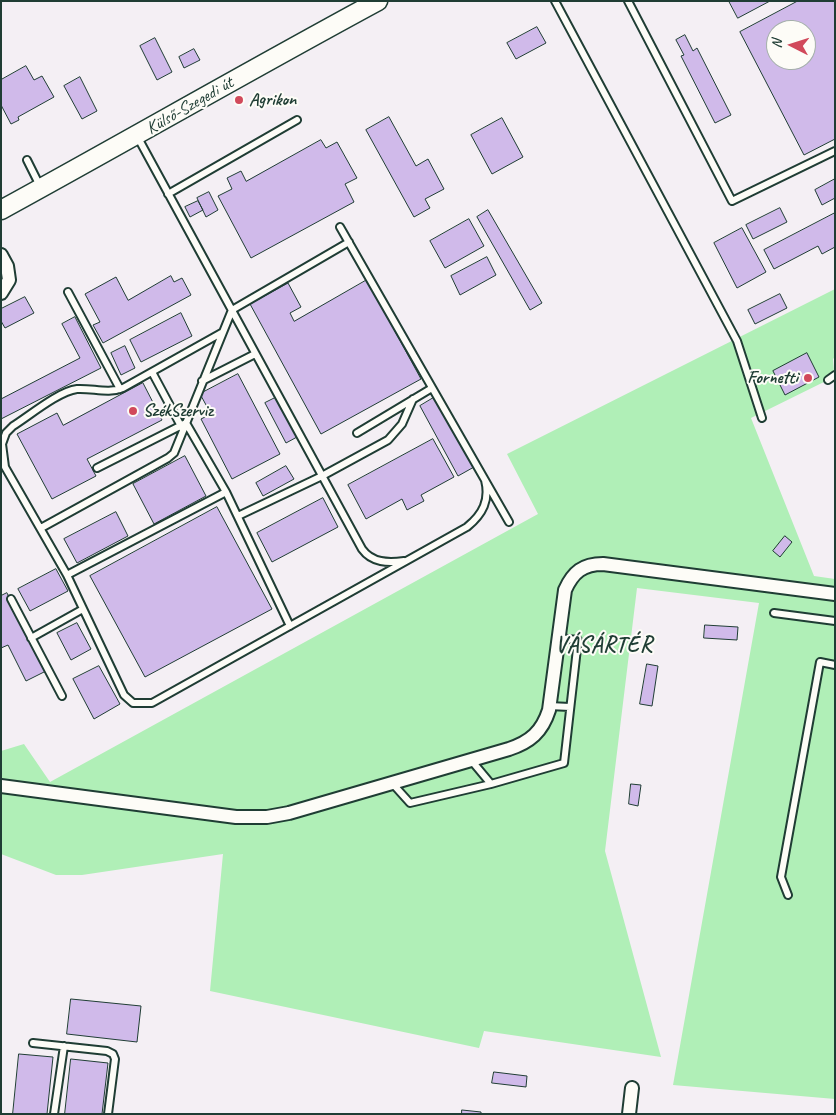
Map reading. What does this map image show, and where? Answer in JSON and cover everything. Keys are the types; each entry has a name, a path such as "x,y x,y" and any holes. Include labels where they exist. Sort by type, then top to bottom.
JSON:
{"street":[{"name":"Külső-Szegedi út","path":"1,210 138,136 268,60 378,1"},
{"path":"1,255 7,266 10,280 1,293"},
{"path":"1,786 236,817 289,813 508,749 532,739 545,722 549,706 562,602 570,579 576,572 591,564 835,594"},
{"path":"628,1114 632,1088"}],"lane":[{"path":"555,1 737,341 762,418"},
{"path":"628,1 732,201 835,151"},
{"path":"168,194 296,120"},
{"path":"138,136 255,354 366,554 370,558 383,561 408,560"},
{"path":"27,160 41,188"},
{"path":"340,227 509,522"},
{"path":"41,528 174,453 183,426 232,310 349,242"},
{"path":"68,292 120,389"},
{"path":"223,332 120,389 73,390 13,426 6,433 2,452 5,467 67,575 128,700 140,705 152,703 474,522 486,502 485,480"},
{"path":"202,381 255,354"},
{"path":"152,372 183,426 226,492 290,626"},
{"path":"828,380 835,375"},
{"path":"357,433 432,388"},
{"path":"238,516 322,476 388,440 402,424 413,399"},
{"path":"98,468 183,426"},
{"path":"67,575 226,492"},
{"path":"11,599 62,696"},
{"path":"32,638 83,609"},
{"path":"774,613 835,621"},
{"path":"392,783 410,803 491,784 564,762 578,640 558,638"},
{"path":"788,896 781,877 820,662 835,665"},
{"path":"549,706 570,707"},
{"path":"471,760 491,784"},
{"path":"33,1043 107,1051 113,1054 115,1059 108,1114"},
{"path":"54,1114 64,1046"}],"green space":[{"path":"835,289 835,357 833,359 835,385 832,378 751,418 814,576 835,579 835,1099 673,1085 759,603 637,588 605,851 661,1057 484,1031 479,1048 210,991 223,854 82,875 56,875 1,854 1,751 24,744 50,782 538,514 507,454"}],"building":[{"path":"729,1 770,1 738,18"},
{"path":"798,1 835,1 835,139 804,155 740,32"},
{"path":"537,27 546,43 516,59 507,43"},
{"path":"685,35 693,51 697,48 731,115 715,123 681,56 684,55 676,40"},
{"path":"155,38 172,72 157,80 140,46"},
{"path":"194,49 200,60 184,68 179,57"},
{"path":"26,66 34,80 42,76 54,97 18,117 19,120 11,124 1,105 1,80"},
{"path":"80,77 97,111 82,119 64,86"},
{"path":"389,117 416,166 428,159 444,189 425,199 430,208 414,217 366,130"},
{"path":"502,118 523,157 492,174 471,135"},
{"path":"321,140 326,148 337,142 357,178 345,184 354,202 251,258 218,196 232,189 227,178 241,171 246,181"},
{"path":"835,179 835,198 822,205 815,190"},
{"path":"209,192 218,210 206,217 197,198"},
{"path":"198,201 203,210 190,217 185,207"},
{"path":"780,208 787,222 753,239 746,225"},
{"path":"488,210 542,303 530,310 477,217"},
{"path":"835,213 835,247 822,254 818,246 774,269 764,250"},
{"path":"469,219 484,246 445,268 430,241"},
{"path":"742,228 766,272 737,288 714,243"},
{"path":"487,257 496,275 460,295 451,276"},
{"path":"171,276 174,282 182,278 191,295 103,343 93,325 100,322 85,294 116,277 128,300"},
{"path":"367,280 421,379 321,434 250,304 288,283 301,307 290,313 294,321"},
{"path":"780,294 787,308 755,324 748,310"},
{"path":"25,297 34,313 5,328 1,321 1,309"},
{"path":"181,313 192,336 141,362 130,340"},
{"path":"75,317 101,368 1,419 1,399 80,358 62,324"},
{"path":"125,346 135,368 121,375 111,353"},
{"path":"807,353 819,377 785,395 773,371"},
{"path":"238,374 280,454 232,479 201,419 211,414 200,394"},
{"path":"143,383 162,420 87,459 96,476 52,499 17,434 57,413 63,425"},
{"path":"277,397 297,437 286,443 265,403"},
{"path":"435,397 474,467 458,476 420,406"},
{"path":"433,439 454,477 421,495 424,501 407,510 402,499 366,519 348,485"},
{"path":"185,456 206,496 154,524 133,484"},
{"path":"286,466 294,479 263,496 256,483"},
{"path":"323,498 338,527 272,562 257,533"},
{"path":"217,507 272,609 145,677 90,576"},
{"path":"116,512 128,536 77,563 64,539"},
{"path":"785,536 792,542 780,557 773,551"},
{"path":"56,569 68,591 30,611 18,589"},
{"path":"7,593 46,671 26,681 8,645 1,648 1,596"},
{"path":"77,623 91,649 71,660 57,633"},
{"path":"705,625 738,627 737,640 704,638"},
{"path":"647,664 658,666 652,706 640,704"},
{"path":"99,666 120,704 94,719 73,679"},
{"path":"631,784 641,785 638,806 629,804"},
{"path":"71,999 141,1006 137,1042 67,1034"},
{"path":"19,1054 53,1057 47,1114 13,1114"},
{"path":"71,1059 108,1063 102,1114 65,1114"},
{"path":"494,1072 527,1076 526,1087 492,1083"},
{"path":"462,1110 481,1112 481,1114 462,1114"}],"place":[{"name":"Agrikon","path":"239,100"},
{"name":"Fornetti","path":"808,378"},
{"name":"SzékSzerviz","path":"133,411"}],"district":[{"name":"VÁSÁRTÉR","path":"604,646"}]}
